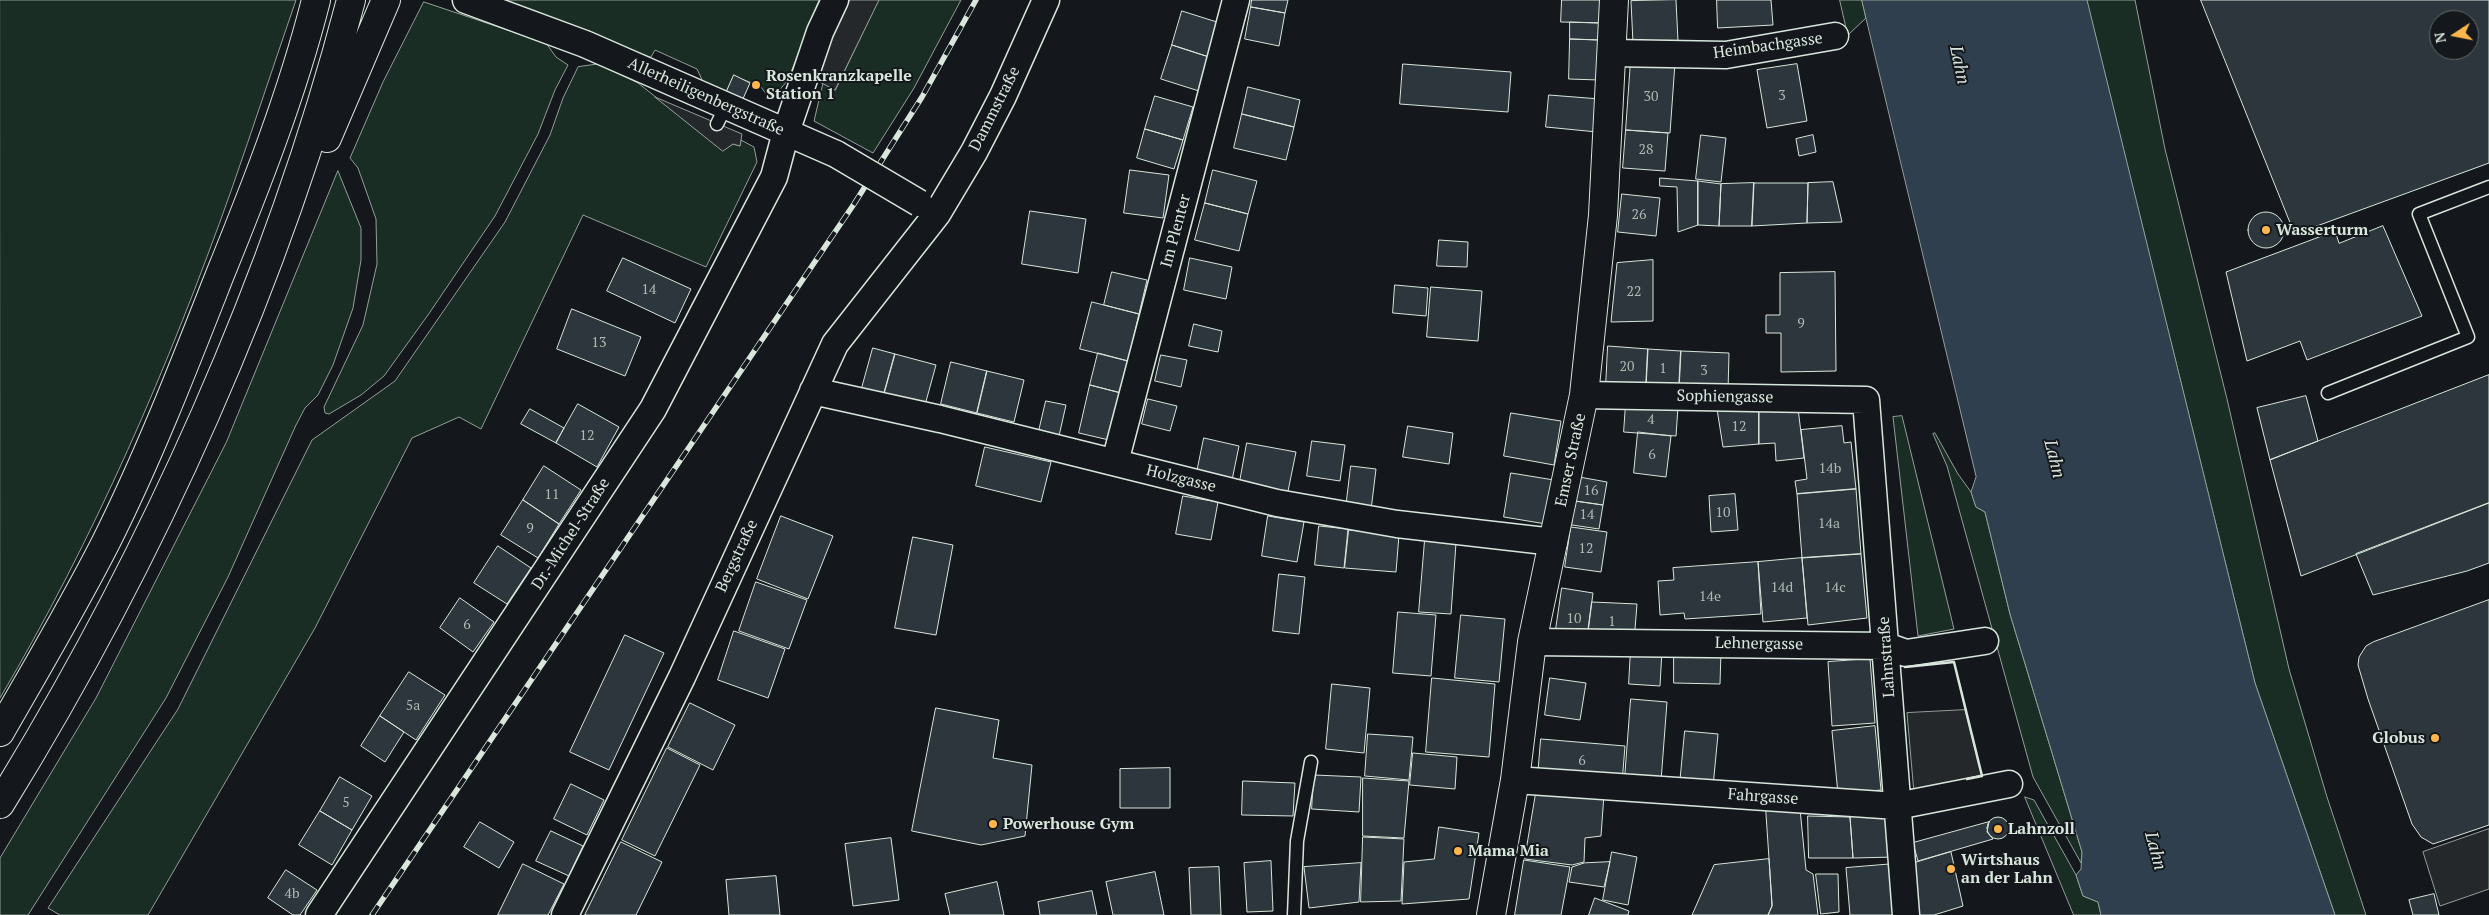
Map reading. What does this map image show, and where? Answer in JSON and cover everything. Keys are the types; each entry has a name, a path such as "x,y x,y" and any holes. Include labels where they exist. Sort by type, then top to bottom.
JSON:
{"main road":[{"path":"0,732 53,641 106,542 168,405 239,227 291,85 316,0"},
{"path":"0,804 87,655 139,555 188,452 229,356 274,242 319,112 351,0"},
{"path":"288,201 320,153 386,0"},
{"name":"Emser Straße","path":"1491,915 1515,780 1532,642 1584,395 1603,215 1614,0"}],"street":[{"name":"Allerheiligenbergstraße","path":"466,0 585,44 722,115 786,132 836,154 928,209"},
{"name":"Dr.-Michel-Straße","path":"319,915 652,409 774,177 786,132 820,32 835,0"},
{"name":"Dammstraße","path":"928,209 974,152 1003,96 1046,0"},
{"name":"Im Plenter","path":"1115,462 1236,0"},
{"name":"Heimbachgasse","path":"1612,53 1726,55 1835,36"},
{"name":"Bergstraße","path":"565,915 682,677 835,344 928,209"},
{"name":"Holzgasse","path":"812,391 940,419 1286,504 1397,524 1554,542"},
{"name":"Sophiengasse","path":"1584,395 1866,400"},
{"name":"Lahnstraße","path":"1866,400 1906,915"},
{"name":"Lehnergasse","path":"1532,642 1886,646 1906,653 1985,641"},
{"name":"Fahrgasse","path":"1515,780 1897,806 2010,784"}],"lane":[{"path":"2328,394 2468,337 2419,214 2489,187"},
{"path":"1294,915 1297,841 1311,762"}],"green space":[{"path":"0,0 296,0 207,257 128,451 67,576 0,698"},
{"path":"502,0 819,0 788,80 771,100 757,82 752,83 734,76 726,93 704,84 697,69 655,50 651,57"},
{"path":"879,0 961,0 914,88 873,153 814,121 823,83 835,90"},
{"path":"1840,0 1862,0 1866,18 1848,35"},
{"path":"2087,0 2135,0 2165,149 2227,399 2289,669 2327,797 2366,915 2335,915 2255,683"},
{"path":"424,2 546,43 556,57 568,65 555,90 538,134 495,216 428,315 384,376 361,395 329,414 325,413 324,407 363,325 377,264 376,219 358,168 350,158 383,82"},
{"path":"599,64 638,83 723,150 733,144 740,146 741,140 754,147 757,162 706,267 583,215 481,429 459,417 412,438 315,628 148,915 60,915 48,908 178,709 312,440 395,381 505,222 550,135 563,98 578,67"},
{"path":"338,171 361,228 361,260 353,308 333,365 318,395 305,408 296,425 228,577 166,698 28,915 0,915 0,858 96,698 226,443"},
{"path":"1902,416 1954,629 1918,636 1893,417"},
{"path":"1935,433 1958,474 1971,492 1976,507 1985,512 2010,614 2082,852 2081,863 2033,777 1947,466 1933,434"},
{"path":"2025,797 2034,800 2076,875 2083,896 2098,902 2101,915 2074,915"}],"shaded area":[{"path":"850,0 879,0 835,90 814,79"},
{"path":"655,97 742,134 740,146 733,144 723,151"},
{"path":"1965,710 1982,776 1914,793 1907,713"},
{"path":"2489,829 2489,889 2440,906 2423,852"}],"water":[{"name":"Lahn","path":"1862,0 2087,0 2255,683 2335,915 2101,915 2098,902 2083,896 2076,875 2081,869 2082,852 2010,614 1985,512 1976,507 1971,492 1976,477"}],"building":[{"path":"1252,0 1288,0 1285,13 1251,7"},
{"path":"1562,0 1602,0 1601,23 1561,22"},
{"path":"1676,0 1678,41 1633,43 1631,1"},
{"path":"1717,0 1771,0 1773,25 1718,28"},
{"path":"2201,0 2489,0 2489,163 2295,234"},
{"path":"1251,7 1285,13 1279,46 1245,39"},
{"path":"1182,11 1220,23 1209,57 1172,45"},
{"path":"1570,22 1601,23 1600,40 1570,39"},
{"path":"1570,39 1600,40 1599,80 1569,79"},
{"path":"1172,45 1209,57 1199,91 1161,79"},
{"path":"1631,60 1675,63 1670,133 1626,130"},
{"path":"1403,64 1511,72 1508,112 1400,104"},
{"path":"1797,64 1807,121 1767,128 1757,70"},
{"path":"734,75 750,83 742,101 726,93"},
{"path":"1248,87 1300,100 1294,127 1242,114"},
{"path":"1549,95 1600,99 1597,132 1546,127"},
{"path":"1155,96 1193,107 1183,140 1145,129"},
{"path":"1242,114 1294,127 1286,160 1234,148"},
{"path":"1145,129 1183,140 1174,169 1137,158"},
{"path":"1626,130 1668,133 1665,171 1623,168"},
{"path":"1701,135 1726,138 1721,182 1696,179"},
{"path":"1813,135 1816,152 1799,156 1796,139"},
{"path":"1130,170 1169,175 1163,218 1124,213"},
{"path":"1213,170 1257,181 1248,214 1205,203"},
{"path":"1660,178 1698,181 1698,225 1678,232 1677,187 1660,186"},
{"path":"1698,181 1721,184 1719,226 1698,225"},
{"path":"1833,182 1842,222 1807,223 1808,183"},
{"path":"1754,183 1808,183 1807,223 1752,226"},
{"path":"1754,183 1752,226 1719,226 1721,184"},
{"path":"1622,194 1660,198 1656,236 1618,232"},
{"path":"1205,203 1248,214 1239,251 1195,240"},
{"path":"1030,211 1086,219 1078,273 1022,264"},
{"name":"Wasserturm","path":"2266,212 2273,213 2279,217 2283,223 2283,237 2279,243 2273,247 2266,248 2259,247 2253,243 2249,237 2248,230 2249,223 2253,217 2259,213"},
{"path":"2383,226 2422,316 2307,360 2300,341 2247,361 2226,272 2335,231 2339,243"},
{"path":"1439,240 1468,242 1467,267 1437,266"},
{"path":"623,258 691,289 675,323 607,291"},
{"path":"1190,258 1232,267 1226,299 1184,290"},
{"path":"1653,260 1653,321 1611,322 1617,263"},
{"path":"1112,272 1147,280 1139,314 1104,305"},
{"path":"1835,272 1836,371 1781,372 1781,333 1766,333 1766,315 1780,315 1780,273"},
{"path":"1395,285 1428,288 1426,316 1393,313"},
{"path":"1431,287 1482,291 1478,341 1427,337"},
{"path":"1092,302 1139,314 1128,361 1080,349"},
{"path":"572,309 641,337 625,376 557,349"},
{"path":"1194,324 1222,331 1218,352 1189,346"},
{"path":"1608,346 1648,349 1646,388 1606,386"},
{"path":"873,348 895,354 884,394 862,388"},
{"path":"1648,349 1681,351 1679,390 1646,388"},
{"path":"1681,351 1729,353 1728,392 1679,390"},
{"path":"1098,353 1128,361 1121,393 1090,385"},
{"path":"895,354 936,365 925,405 884,394"},
{"path":"1161,355 1187,360 1181,387 1155,381"},
{"path":"951,362 987,371 977,413 941,404"},
{"path":"987,371 1024,380 1014,422 977,413"},
{"path":"2489,375 2489,503 2301,576 2270,460"},
{"path":"1090,385 1121,393 1109,440 1079,433"},
{"path":"2306,396 2318,441 2270,460 2257,408"},
{"path":"1148,399 1177,406 1170,431 1142,424"},
{"path":"1046,401 1066,405 1059,436 1039,431"},
{"path":"1626,403 1678,407 1676,436 1624,432"},
{"path":"578,404 619,427 597,467 556,443"},
{"path":"1759,406 1798,408 1804,458 1776,461 1775,443 1759,444"},
{"path":"1759,406 1759,444 1723,447 1717,409"},
{"path":"530,409 564,428 556,443 521,424"},
{"path":"1511,413 1561,421 1554,465 1504,456"},
{"path":"1408,426 1453,433 1449,464 1403,457"},
{"path":"1842,426 1844,443 1851,442 1856,489 1797,494 1795,481 1807,479 1801,430"},
{"path":"1638,432 1671,436 1666,477 1634,473"},
{"path":"1204,438 1239,446 1231,485 1196,477"},
{"path":"1312,441 1345,445 1340,481 1307,476"},
{"path":"1247,443 1296,452 1287,496 1239,487"},
{"path":"985,447 1051,462 1041,502 976,486"},
{"path":"544,466 581,490 559,524 523,500"},
{"path":"1351,466 1376,469 1371,510 1346,508"},
{"path":"1511,473 1554,480 1546,524 1504,517"},
{"path":"1579,477 1607,482 1603,505 1575,501"},
{"path":"1856,489 1861,554 1802,558 1797,494"},
{"path":"1735,494 1738,530 1711,532 1709,496"},
{"path":"1183,496 1218,502 1211,540 1176,534"},
{"path":"523,500 559,524 538,558 501,535"},
{"path":"1575,501 1603,505 1599,529 1572,525"},
{"path":"2489,503 2489,563 2467,571 2373,595 2356,554"},
{"path":"781,516 833,536 808,599 757,579"},
{"path":"1268,516 1304,522 1297,562 1262,556"},
{"path":"1319,526 1348,529 1344,568 1315,565"},
{"path":"1571,527 1607,532 1601,572 1565,567"},
{"path":"1349,530 1399,535 1396,572 1345,568"},
{"path":"913,537 953,545 936,635 895,628"},
{"path":"1425,540 1456,543 1451,614 1419,612"},
{"path":"498,546 531,568 507,604 474,583"},
{"path":"1861,554 1867,618 1808,625 1802,558"},
{"path":"1802,558 1807,618 1763,622 1758,562"},
{"path":"1758,562 1761,614 1685,619 1684,613 1660,615 1658,581 1674,580 1673,568"},
{"path":"1279,574 1305,577 1299,634 1273,631"},
{"path":"756,582 807,600 789,649 739,631"},
{"path":"1562,588 1593,593 1587,640 1555,636"},
{"path":"460,598 494,622 473,652 440,628"},
{"name":"Globus","path":"2489,600 2489,825 2433,844 2421,837 2412,824 2368,699 2358,665 2359,657 2366,646 2373,642"},
{"path":"1592,602 1637,604 1634,642 1587,640"},
{"path":"1398,612 1436,615 1431,676 1393,673"},
{"path":"1461,615 1505,619 1499,682 1455,678"},
{"path":"734,631 785,649 768,698 718,680"},
{"path":"625,635 664,653 609,770 570,752"},
{"path":"1631,648 1662,650 1660,686 1629,684"},
{"path":"1674,650 1721,651 1720,684 1674,683"},
{"path":"1870,659 1875,723 1832,726 1828,662"},
{"path":"409,672 445,695 416,740 380,716"},
{"path":"1432,678 1495,684 1489,757 1426,752"},
{"path":"1550,678 1586,683 1580,720 1545,715"},
{"path":"1332,684 1370,688 1364,753 1326,749"},
{"path":"1631,699 1667,702 1661,781 1625,778"},
{"path":"690,703 735,725 713,770 668,747"},
{"path":"936,708 999,720 993,758 1032,765 1025,836 981,845 912,831"},
{"path":"380,716 404,732 385,762 361,746"},
{"path":"1875,726 1881,790 1838,794 1832,731"},
{"path":"1685,731 1718,734 1713,787 1680,784"},
{"path":"1368,734 1413,737 1409,780 1365,776"},
{"path":"1541,739 1625,746 1622,783 1538,776"},
{"path":"667,748 700,765 655,856 622,840"},
{"path":"1413,753 1457,757 1455,789 1410,785"},
{"path":"1170,768 1170,808 1120,808 1120,769"},
{"path":"1314,775 1361,777 1359,812 1312,809"},
{"path":"340,777 372,796 352,830 320,811"},
{"path":"1363,778 1409,781 1404,838 1363,836"},
{"path":"1243,781 1295,783 1293,816 1242,815"},
{"path":"571,784 604,800 587,835 554,819"},
{"path":"1536,793 1604,794 1601,836 1585,838 1584,862 1572,865 1525,859"},
{"path":"1766,808 1800,809 1806,870 1813,874 1818,915 1768,915 1772,906"},
{"path":"320,811 352,830 332,865 299,845"},
{"path":"1808,816 1850,817 1853,858 1809,858"},
{"path":"1892,816 1895,857 1853,858 1850,817"},
{"name":"Lahnzoll","path":"1998,817 2006,820 2009,828 2006,836 1998,839 1990,836 1987,828 1990,820"},
{"path":"480,822 514,842 499,868 464,847"},
{"path":"1989,822 1987,832 1993,839 1918,861 1913,843"},
{"path":"1439,827 1479,833 1469,899 1402,904 1404,862 1434,859"},
{"path":"551,831 583,846 569,876 536,861"},
{"path":"1363,837 1404,839 1401,901 1361,902"},
{"path":"891,838 899,900 853,906 845,844"},
{"path":"621,842 662,862 636,915 585,915"},
{"path":"1612,852 1637,857 1628,905 1603,900"},
{"path":"1951,852 1963,906 1934,915 1918,915 1911,864"},
{"path":"1769,859 1772,906 1768,915 1692,915 1714,865"},
{"path":"1524,860 1570,867 1561,915 1515,915"},
{"path":"1271,861 1273,911 1247,912 1244,863"},
{"path":"1610,862 1604,887 1569,882 1572,867 1584,863"},
{"path":"1361,863 1359,902 1309,908 1304,867"},
{"path":"523,864 564,884 548,915 498,915"},
{"path":"1894,864 1898,915 1850,915 1846,868"},
{"path":"1219,867 1221,915 1191,915 1189,868"},
{"path":"286,870 317,890 300,915 293,915 268,898"},
{"path":"1155,872 1164,915 1113,915 1106,882"},
{"path":"1816,874 1838,874 1839,912 1821,914"},
{"path":"776,876 780,915 729,915 726,880"},
{"path":"997,882 1004,915 950,915 945,894"},
{"path":"1092,891 1097,915 1040,915 1038,902"},
{"path":"2434,894 2439,915 2413,915 2409,900"},
{"path":"1595,898 1629,911 1628,915 1589,915"}],"railway":[{"path":"372,915 854,204 922,97 976,0"}],"wall":[{"path":"1905,667 1954,662 1982,776 1967,779"}],"place":[{"name":"Rosenkranzkapelle Station 1","path":"756,85"},
{"name":"Wasserturm","path":"2266,230"},
{"name":"Globus","path":"2435,738"},
{"name":"Powerhouse Gym","path":"993,824"},
{"name":"Lahnzoll","path":"1998,829"},
{"name":"Mama Mia","path":"1458,851"},
{"name":"Wirtshaus an der Lahn","path":"1951,869"}]}
